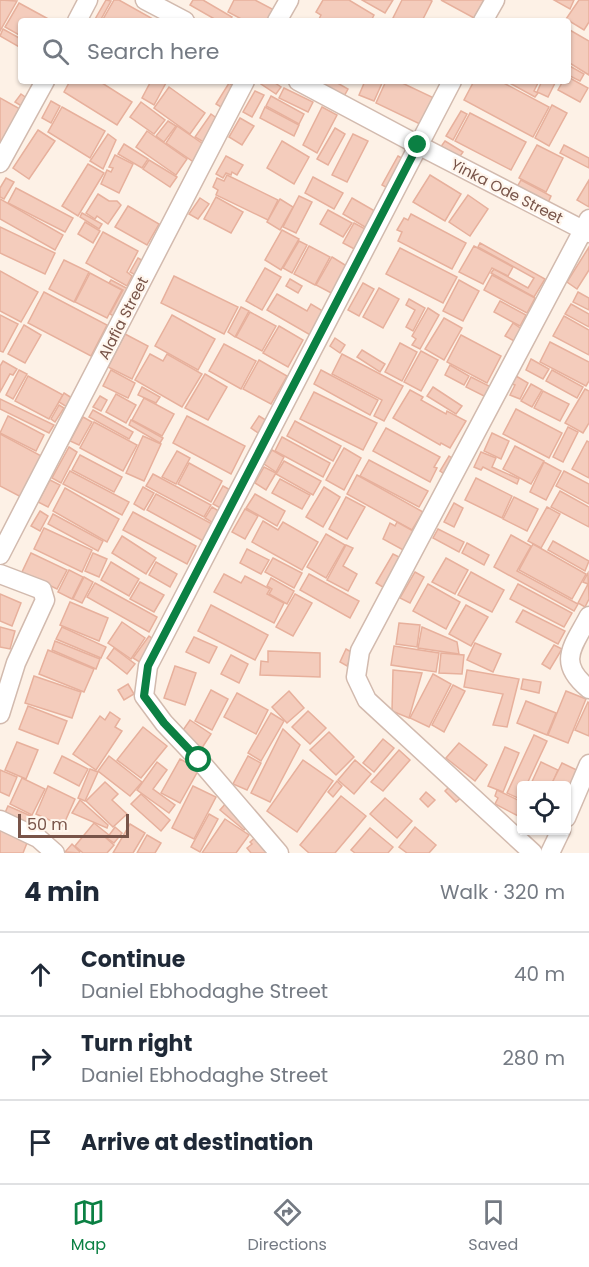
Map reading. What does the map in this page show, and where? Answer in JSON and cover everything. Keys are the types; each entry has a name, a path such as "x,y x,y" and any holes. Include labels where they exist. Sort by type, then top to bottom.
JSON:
{"street":[{"path":"78,18 87,0"},
{"path":"145,0 179,18"},
{"path":"279,18 289,0"},
{"path":"485,18 495,0"},
{"path":"0,164 43,84"},
{"name":"Alafia Street","path":"0,555 243,84"},
{"name":"Yinka Ode Street","path":"304,84 418,145 587,227"},
{"path":"279,853 164,723 144,696 148,666 450,84"},
{"path":"534,853 367,700 356,677 360,651 587,227"},
{"path":"0,574 42,590 45,600 16,663 0,714"},
{"path":"589,616 570,654 570,666 577,679 589,688"},
{"path":"571,808 589,764"},
{"path":"0,820 38,838 56,853"},
{"path":"550,853 559,835"}],"building":[{"path":"0,0 17,1 0,31"},
{"path":"106,0 111,1 102,18 96,18"},
{"path":"114,0 119,0 151,18 104,18"},
{"path":"193,0 203,0 232,17 213,18 190,5"},
{"path":"234,0 255,0 276,11 272,18 239,18 228,12"},
{"path":"323,0 349,0 374,15 372,18 320,18 321,15 316,12"},
{"path":"362,0 393,0 385,13"},
{"path":"402,0 432,1 424,18 393,18"},
{"path":"441,0 484,0 474,18"},
{"path":"554,0 574,0 570,9"},
{"path":"579,0 589,0 589,22 584,30 571,22 571,18 567,18"},
{"path":"19,3 46,18 18,18 18,34 5,27"},
{"path":"3,29 18,37 18,46 0,36"},
{"path":"571,31 589,41 589,75 571,64"},
{"path":"571,67 584,74 580,81 571,76"},
{"path":"571,79 588,88 580,102 558,90 561,84 571,84"},
{"path":"68,84 104,84 132,102 117,125 64,92"},
{"path":"149,84 165,84 154,105 142,98"},
{"path":"228,84 239,90 226,110 216,104"},
{"path":"261,84 276,84 281,87 276,94"},
{"path":"317,84 339,84 348,89 343,98"},
{"path":"364,84 382,84 374,101 359,95"},
{"path":"385,84 404,84 434,98 422,125 376,103"},
{"path":"472,84 506,84 549,107 533,137 464,100"},
{"path":"511,84 538,84 534,91 538,93 535,97"},
{"path":"541,84 554,84 548,97 537,92"},
{"path":"169,87 205,113 190,134 154,108"},
{"path":"284,88 313,102 308,112 279,98"},
{"path":"255,91 264,95 252,117 243,112"},
{"path":"21,94 28,99 23,107 15,102"},
{"path":"271,96 304,114 299,124 266,106"},
{"path":"0,98 20,109 0,147"},
{"path":"51,101 60,106 51,123 42,118"},
{"path":"141,102 165,120 154,134 130,117"},
{"path":"552,105 567,113 549,146 535,138"},
{"path":"62,107 105,131 90,158 48,132"},
{"path":"265,107 299,125 294,136 260,118"},
{"path":"322,107 337,115 317,153 303,145"},
{"path":"461,111 467,114 453,140 446,136"},
{"path":"470,113 526,142 511,170 455,141"},
{"path":"211,114 222,122 207,144 195,137"},
{"path":"240,118 254,126 242,145 229,137"},
{"path":"168,121 176,126 164,142 156,136"},
{"path":"177,126 206,146 195,163 166,143"},
{"path":"335,128 345,134 328,165 317,159"},
{"path":"38,130 55,141 29,179 13,168"},
{"path":"147,131 187,159 176,175 136,147"},
{"path":"108,134 116,140 103,169 90,161"},
{"path":"353,134 368,141 347,182 332,175"},
{"path":"282,141 309,157 294,184 267,168"},
{"path":"445,141 463,152 458,159 440,148"},
{"path":"124,144 148,159 142,168 118,154"},
{"path":"537,145 563,158 546,192 519,178"},
{"path":"564,145 589,158 589,168 560,153"},
{"path":"115,155 133,164 119,193 101,184 107,170 111,172 113,168 109,167"},
{"path":"226,156 243,165 237,175 232,172 231,175 226,173 223,178 216,174"},
{"path":"398,156 407,161 391,190 382,185"},
{"path":"149,160 177,177 170,187 143,169"},
{"path":"88,164 104,173 78,216 62,206"},
{"path":"227,175 278,200 268,220 216,195 218,190 213,187 217,178 224,181"},
{"path":"430,175 461,194 445,221 413,202"},
{"path":"313,177 343,193 334,209 305,193"},
{"path":"6,178 14,182 4,199 0,197 0,188"},
{"path":"521,180 551,196 547,205 516,189"},
{"path":"589,180 589,207 577,200"},
{"path":"16,188 73,218 65,232 8,203"},
{"path":"98,194 109,201 117,201 121,205 108,224 97,216 95,219 86,213"},
{"path":"468,195 488,209 470,236 449,222"},
{"path":"299,196 312,202 296,233 283,227"},
{"path":"216,197 243,212 231,233 204,219"},
{"path":"200,198 209,204 198,219 189,214"},
{"path":"352,198 380,214 370,230 343,214"},
{"path":"0,199 63,235 55,250 0,219"},
{"path":"280,199 293,207 280,230 267,222"},
{"path":"128,206 159,224 147,245 115,227"},
{"path":"328,210 352,223 343,237 320,224"},
{"path":"82,213 102,224 99,229 80,217"},
{"path":"411,214 466,243 452,269 398,241 402,232 397,230 404,218 408,220"},
{"path":"85,222 100,231 93,243 78,234"},
{"path":"354,223 369,231 358,251 343,243"},
{"path":"0,227 55,253 45,274 0,253"},
{"path":"282,230 299,239 281,270 265,260"},
{"path":"103,232 138,251 127,272 132,276 127,286 86,263"},
{"path":"299,241 307,245 292,273 283,268"},
{"path":"480,243 545,279 534,297 491,273 494,269 528,288 534,278 478,247"},
{"path":"309,246 330,257 315,285 294,274"},
{"path":"474,246 513,267 508,276 492,268 483,284 459,272"},
{"path":"589,247 589,270 577,289 567,282"},
{"path":"400,248 457,277 443,303 386,274"},
{"path":"332,257 350,268 335,295 316,285"},
{"path":"138,258 145,262 137,276 130,272"},
{"path":"64,260 89,272 74,302 49,289"},
{"path":"265,268 281,277 262,310 246,301"},
{"path":"0,271 38,292 21,322 0,311"},
{"path":"90,273 122,290 107,318 75,302"},
{"path":"492,275 535,298 527,313 484,290"},
{"path":"174,276 238,307 224,334 161,303"},
{"path":"290,279 302,286 298,293 286,286"},
{"path":"111,280 132,291 117,318 110,314 123,290 109,283"},
{"path":"459,280 479,291 463,321 443,311"},
{"path":"363,283 374,289 359,316 348,310"},
{"path":"379,288 399,299 383,328 363,317"},
{"path":"44,292 107,325 91,356 28,323"},
{"path":"578,292 589,298 589,310 573,302"},
{"path":"277,294 307,311 311,304 326,313 312,336 267,310"},
{"path":"409,299 425,308 413,331 406,327 415,310 406,305"},
{"path":"500,301 526,315 520,326 494,312"},
{"path":"571,304 589,314 589,327 565,314"},
{"path":"241,307 249,311 235,337 228,332"},
{"path":"428,308 439,315 420,349 412,345 416,339 412,336"},
{"path":"250,312 276,326 262,351 236,337"},
{"path":"0,315 18,324 3,352 0,351"},
{"path":"172,315 215,339 198,370 155,346"},
{"path":"564,316 589,330 589,355 553,336"},
{"path":"444,318 462,328 444,360 425,349"},
{"path":"513,323 523,330 516,342 505,336"},
{"path":"24,325 41,335 25,363 8,354"},
{"path":"279,326 303,340 288,367 263,353"},
{"path":"125,334 148,346 132,379 108,367"},
{"path":"461,335 501,356 487,383 447,362"},
{"path":"335,338 345,345 340,353 330,346"},
{"path":"550,342 589,362 589,381 586,386 540,362"},
{"path":"400,343 417,352 402,381 385,372"},
{"path":"224,344 256,361 241,389 209,371"},
{"path":"362,350 385,364 380,372 357,357"},
{"path":"421,351 438,360 421,391 404,382"},
{"path":"150,354 163,361 167,354 202,374 182,407 135,380"},
{"path":"342,354 403,386 384,421 374,416 382,400 332,374"},
{"path":"531,359 549,369 543,379 526,370"},
{"path":"259,360 287,376 271,404 243,389"},
{"path":"3,361 17,369 13,375 10,374 0,392 0,366"},
{"path":"450,365 469,376 464,385 445,375"},
{"path":"19,370 27,374 13,399 6,395"},
{"path":"111,370 135,383 128,398 103,386"},
{"path":"321,370 378,400 370,415 314,384"},
{"path":"552,370 583,387 577,398 546,381"},
{"path":"205,374 227,387 208,420 185,408"},
{"path":"28,376 63,395 49,419 15,401"},
{"path":"516,376 528,383 520,399 510,395"},
{"path":"471,377 491,387 486,397 466,387"},
{"path":"531,384 542,390 532,407 521,401"},
{"path":"142,387 160,397 156,403 138,395"},
{"path":"433,387 462,406 456,414 427,396"},
{"path":"585,389 589,391 589,423 583,433 565,423"},
{"path":"410,390 423,397 421,400 446,414 447,411 466,421 450,448 441,443 440,445 393,418"},
{"path":"543,391 569,404 560,421 534,408"},
{"path":"314,392 377,423 363,450 300,419"},
{"path":"64,393 75,400 70,409 59,402"},
{"path":"116,394 136,405 126,423 106,412"},
{"path":"100,396 107,400 101,411 93,407"},
{"path":"144,398 174,414 162,436 132,420"},
{"path":"0,399 54,425 49,433 0,409"},
{"path":"59,405 64,408 55,422 51,419"},
{"path":"516,409 562,433 549,458 503,434"},
{"path":"93,410 133,432 129,439 89,417"},
{"path":"8,416 44,435 36,451 0,433"},
{"path":"187,416 245,446 231,474 173,443"},
{"path":"259,416 269,422 261,435 251,428"},
{"path":"83,417 92,422 79,445 70,441"},
{"path":"131,420 163,438 160,443 129,425"},
{"path":"295,421 341,446 333,461 287,436"},
{"path":"94,422 137,445 123,471 80,448"},
{"path":"568,427 578,432 563,462 553,457"},
{"path":"386,428 440,457 434,467 437,468 430,482 373,451"},
{"path":"492,433 509,441 501,459 484,451"},
{"path":"0,434 45,458 23,498 0,486"},
{"path":"143,436 161,444 144,481 126,473"},
{"path":"282,437 330,463 323,477 275,451"},
{"path":"587,441 589,442 589,478 572,469"},
{"path":"515,446 544,461 531,484 503,469"},
{"path":"69,447 77,452 61,483 52,478"},
{"path":"344,448 361,458 344,490 326,480"},
{"path":"272,450 284,457 276,472 264,464"},
{"path":"177,451 190,458 176,484 162,477"},
{"path":"481,452 496,458 492,467 519,479 517,484 483,467 481,470 474,467"},
{"path":"80,455 122,477 114,492 72,470"},
{"path":"449,456 455,460 446,475 440,471"},
{"path":"369,460 428,491 419,507 360,476"},
{"path":"284,461 321,481 313,495 276,474"},
{"path":"544,462 561,471 546,500 530,492"},
{"path":"189,463 222,481 211,502 178,484"},
{"path":"264,467 276,473 266,490 255,483"},
{"path":"70,471 129,502 122,515 63,484"},
{"path":"564,471 589,484 589,504 556,486"},
{"path":"153,474 211,505 204,517 146,486"},
{"path":"357,475 423,512 412,530 347,494"},
{"path":"476,478 512,496 502,518 465,500"},
{"path":"280,479 310,495 302,509 272,493"},
{"path":"50,480 60,485 48,507 38,502"},
{"path":"223,486 234,492 224,510 213,504"},
{"path":"143,487 154,493 144,510 134,504"},
{"path":"324,487 340,497 323,527 306,517"},
{"path":"65,488 119,519 107,542 53,511"},
{"path":"560,491 589,507 589,527 551,507"},
{"path":"156,494 214,525 205,542 147,510"},
{"path":"255,494 285,511 277,526 246,508"},
{"path":"346,497 365,507 347,539 329,529"},
{"path":"514,497 538,509 527,531 503,519"},
{"path":"454,503 463,508 454,527 444,522"},
{"path":"212,507 222,513 215,524 205,518"},
{"path":"547,507 560,514 541,548 528,541"},
{"path":"245,509 258,516 245,539 232,532"},
{"path":"40,511 48,516 40,531 31,526"},
{"path":"133,512 196,546 187,564 123,530"},
{"path":"53,514 103,541 98,551 48,524"},
{"path":"263,521 278,530 283,522 318,542 302,570 252,542"},
{"path":"397,522 415,532 405,551 383,539 390,523 395,526"},
{"path":"44,528 92,550 82,572 34,549"},
{"path":"438,529 464,542 459,552 433,538"},
{"path":"326,534 345,545 326,578 307,567"},
{"path":"511,535 531,546 517,571 578,604 574,611 494,567"},
{"path":"122,536 156,558 146,574 112,553"},
{"path":"553,541 589,561 585,571 548,550"},
{"path":"467,543 489,555 484,565 462,553"},
{"path":"533,544 586,574 572,599 519,570"},
{"path":"346,545 353,548 343,566 357,574 348,591 327,580"},
{"path":"247,549 269,560 261,574 240,563"},
{"path":"31,553 67,570 57,589 22,572"},
{"path":"93,553 107,559 99,577 85,571"},
{"path":"393,554 403,559 386,589 376,583"},
{"path":"273,558 302,573 294,588 265,572"},
{"path":"446,558 468,570 455,594 432,582"},
{"path":"111,562 139,579 129,596 101,580"},
{"path":"156,562 177,574 170,587 149,575"},
{"path":"69,570 83,577 72,599 58,592"},
{"path":"415,572 424,577 410,603 400,598"},
{"path":"471,572 504,590 492,612 458,595"},
{"path":"588,573 589,599 585,607 578,603 588,584 583,582"},
{"path":"224,574 241,583 245,576 270,589 267,594 284,603 274,623 214,592"},
{"path":"309,574 359,601 350,618 300,590"},
{"path":"84,577 93,582 82,603 73,599"},
{"path":"271,578 294,591 287,604 269,594 272,589 267,586"},
{"path":"140,582 164,595 154,612 130,599"},
{"path":"95,583 157,617 149,632 87,597"},
{"path":"428,584 460,602 446,629 413,611"},
{"path":"518,584 572,613 564,627 510,599"},
{"path":"0,594 21,603 12,626 0,621"},
{"path":"295,594 312,603 293,636 276,627"},
{"path":"70,602 108,618 99,641 60,625"},
{"path":"211,605 268,635 255,660 198,631"},
{"path":"466,605 488,617 471,646 449,634"},
{"path":"523,610 565,631 558,644 516,622"},
{"path":"122,622 145,638 131,659 108,643"},
{"path":"399,623 420,625 417,647 396,644"},
{"path":"0,627 15,631 10,649 0,647"},
{"path":"62,627 106,647 101,658 56,639"},
{"path":"422,627 457,642 459,654 418,648"},
{"path":"149,636 158,643 143,664 133,658"},
{"path":"194,637 217,647 209,663 186,652"},
{"path":"55,641 100,659 96,669 52,650"},
{"path":"475,643 501,654 493,672 467,660"},
{"path":"554,645 562,649 550,669 542,664"},
{"path":"394,646 439,653 436,672 391,665"},
{"path":"114,648 135,664 127,674 107,658"},
{"path":"346,649 353,653 347,666 340,662"},
{"path":"48,650 94,669 84,692 39,674"},
{"path":"268,651 320,653 320,677 260,675 261,661 268,662"},
{"path":"441,653 464,655 462,674 439,673"},
{"path":"231,655 248,664 239,683 221,674"},
{"path":"175,666 196,673 185,705 164,698"},
{"path":"393,670 422,673 409,718 392,711"},
{"path":"467,670 519,679 507,727 493,725 503,694 464,687"},
{"path":"433,674 451,684 429,727 410,718"},
{"path":"34,676 81,692 72,718 25,703"},
{"path":"523,679 541,682 539,693 521,689"},
{"path":"128,684 134,694 124,700 118,690"},
{"path":"453,685 465,691 444,732 432,725"},
{"path":"211,690 228,699 212,730 195,721"},
{"path":"289,691 304,708 287,723 272,707"},
{"path":"566,691 586,699 568,743 548,735"},
{"path":"237,693 268,710 256,734 224,717"},
{"path":"526,701 556,713 547,735 517,723"},
{"path":"589,703 589,736 575,730"},
{"path":"28,706 67,721 58,744 19,729"},
{"path":"308,711 326,728 310,744 292,727"},
{"path":"110,712 120,719 115,727 122,731 96,770 73,754 100,716 105,720"},
{"path":"271,713 284,721 261,761 248,753"},
{"path":"190,720 211,734 202,748 181,733"},
{"path":"143,727 167,746 141,778 117,760"},
{"path":"283,729 300,745 270,802 251,793"},
{"path":"329,732 354,757 336,775 310,750"},
{"path":"534,735 547,741 528,781 517,781 517,798 507,793"},
{"path":"383,739 394,748 374,772 363,763"},
{"path":"17,742 38,750 26,779 5,770"},
{"path":"459,743 487,765 475,781 446,758"},
{"path":"505,747 519,753 503,792 488,786"},
{"path":"399,750 410,760 383,791 371,782"},
{"path":"62,756 88,769 79,786 54,773"},
{"path":"109,756 142,782 130,796 98,771"},
{"path":"248,756 261,763 247,790 233,784"},
{"path":"180,759 199,769 180,803 161,793"},
{"path":"303,760 333,781 297,832 267,811"},
{"path":"355,760 371,774 354,794 338,780"},
{"path":"157,762 167,770 153,789 175,805 169,813 137,790"},
{"path":"541,762 558,770 553,781 532,781"},
{"path":"562,763 581,772 571,794 571,781 553,781"},
{"path":"90,769 98,772 85,801 78,798"},
{"path":"0,770 17,777 9,796 0,792"},
{"path":"22,778 45,789 32,815 10,804"},
{"path":"337,781 342,786 333,797 328,792"},
{"path":"105,782 118,794 112,800 127,814 113,827 86,801"},
{"path":"451,785 462,797 456,802 445,791"},
{"path":"48,786 75,799 63,826 36,814"},
{"path":"193,786 216,797 194,839 172,828"},
{"path":"497,790 517,800 517,815 495,804 498,798 495,796"},
{"path":"426,792 435,800 428,807 420,799"},
{"path":"141,794 170,820 161,831 131,804"},
{"path":"341,796 366,816 335,853 309,853 300,845"},
{"path":"385,798 412,821 397,838 370,814"},
{"path":"80,800 108,825 107,828 72,813"},
{"path":"227,802 251,822 244,830 220,810"},
{"path":"8,806 31,816 28,824 5,813"},
{"path":"209,814 218,819 200,852 191,847"},
{"path":"225,819 249,835 236,853 202,853"},
{"path":"94,823 109,835 106,838 114,845 107,853 83,853 75,846"},
{"path":"130,824 145,833 133,853 113,853"},
{"path":"0,827 29,838 23,853 0,853"},
{"path":"115,827 122,833 114,843 107,838"},
{"path":"415,827 436,845 429,853 407,853 399,847"},
{"path":"370,828 393,847 388,853 355,853 351,850"},
{"path":"259,834 269,853 251,853 247,848"},
{"path":"147,835 161,843 155,853 137,853"},
{"path":"72,844 80,852 79,853 65,852"}],"route":[{"path":"199,760 164,723 144,696 148,666 418,145"}]}
